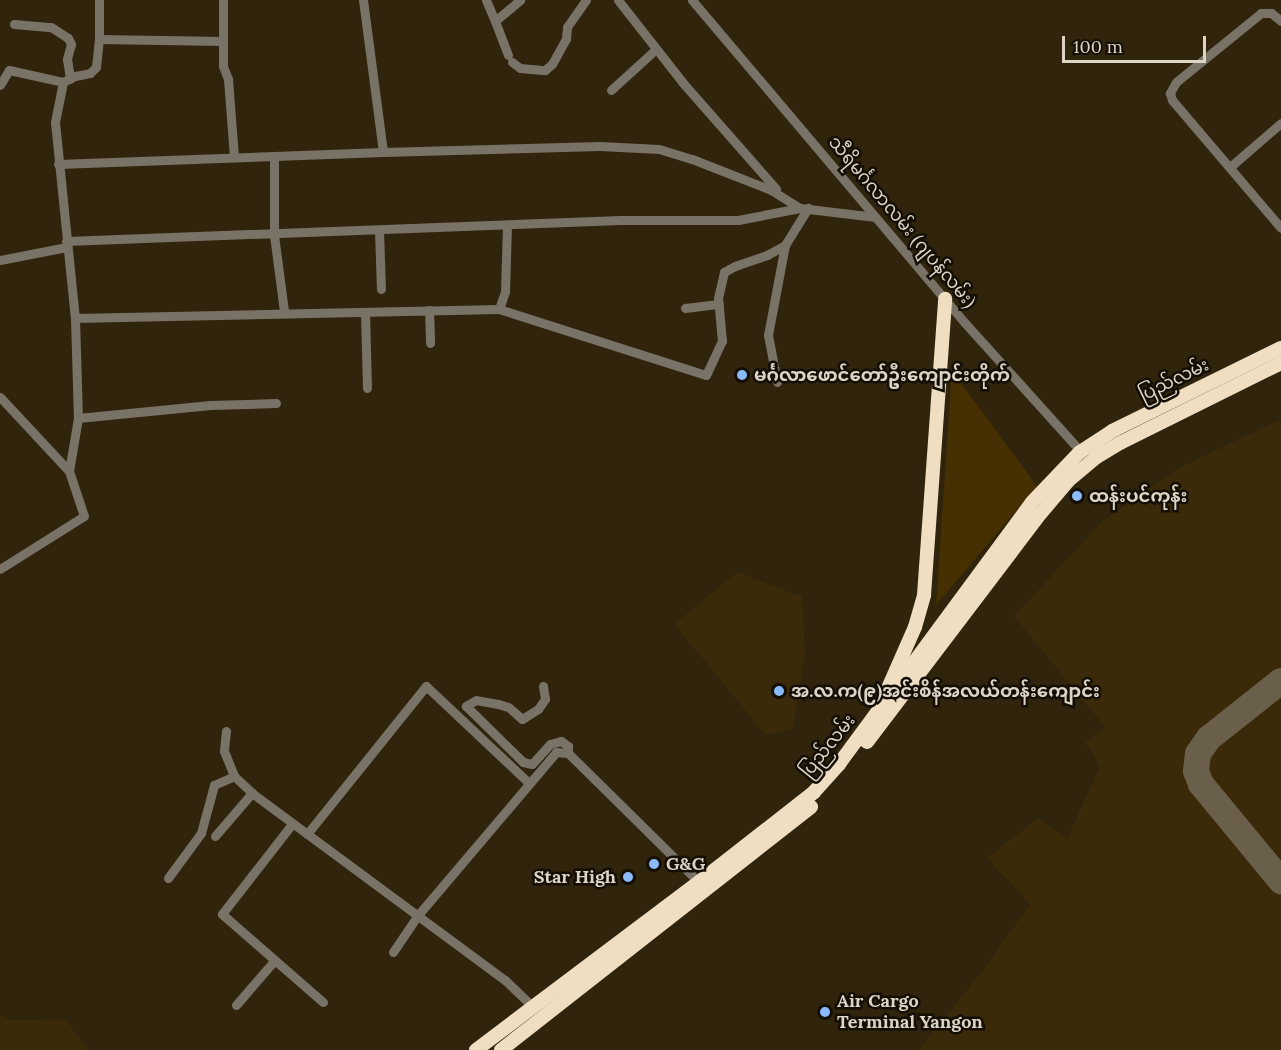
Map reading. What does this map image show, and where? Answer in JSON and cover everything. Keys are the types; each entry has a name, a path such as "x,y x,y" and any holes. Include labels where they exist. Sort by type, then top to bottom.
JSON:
{"highway":[{"path":"876,714 915,627 924,595 945,299"},
{"name":"ပြည်လမ်း","path":"476,1050 534,1008 814,792 839,764 1032,502 1080,452 1112,431 1281,348"},
{"name":"ပြည်လမ်း","path":"501,1050 799,818 824,795 1068,481 1122,442 1281,363"}],"street":[{"path":"0,86 9,70 66,80 90,74 96,67 99,0"},
{"path":"223,0 223,66 228,80 234,157"},
{"path":"363,0 383,152"},
{"path":"486,0 510,59 520,68 545,70 552,64 566,39 567,27 586,0"},
{"path":"495,21 520,0"},
{"path":"618,0 655,50 781,196"},
{"name":"သီရိမင်္ဂလာလမ်း (ဂျပန်လမ်း)","path":"692,0 945,299 1090,463"},
{"path":"1281,21 1271,13 1261,13 1172,87 1172,100 1281,228"},
{"path":"14,24 51,27 68,38 70,44 66,80 55,122 75,318 78,418 69,471"},
{"path":"99,39 223,41"},
{"path":"611,90 655,50"},
{"path":"1230,167 1281,123"},
{"path":"58,164 600,146 659,149 733,174 804,208"},
{"path":"274,158 274,234 284,311"},
{"path":"0,260 67,244 621,220 738,220 804,208 875,217"},
{"path":"777,382 768,335 785,245 804,208"},
{"path":"499,309 505,292 507,226"},
{"path":"379,230 381,289"},
{"path":"75,318 284,311 499,309 706,375 722,340 719,304 724,272 768,255 785,245"},
{"path":"685,308 719,304"},
{"path":"429,310 430,344"},
{"path":"365,312 367,388"},
{"path":"0,397 69,471 84,516 0,569"},
{"path":"78,418 210,405 276,403"},
{"path":"543,686 546,699 538,709 522,719 508,707 498,704 476,700 466,706 523,762 532,764 549,744 561,741 568,746 568,753"},
{"path":"307,834 426,687 528,782"},
{"path":"226,731 224,751 234,776 252,793 505,980 534,1008"},
{"path":"393,952 418,915 528,782 556,752 568,753 699,882"},
{"path":"168,878 201,833 214,785 234,776"},
{"path":"215,836 252,793"},
{"path":"292,824 222,914 322,1002"},
{"path":"236,1005 274,961"}],"shaded area":[{"path":"952,371 1037,486 936,605"},
{"path":"1281,419 1281,1050 918,1050 981,973 1030,904 987,858 1038,818 1067,839 1100,766 1085,742 1105,727 1014,616 1103,521 1179,468"},
{"path":"738,572 802,597 805,653 793,728 766,735 674,624"},
{"path":"0,1015 11,1020 66,1019 87,1050 0,1050"}],"taxiway":[{"path":"1281,681 1209,738 1198,754 1196,771 1201,784 1281,881"}],"place":[{"name":"မင်္ဂလာဖောင်တော်ဦးကျောင်းတိုက်","path":"742,375"},
{"name":"ထန်းပင်ကုန်း","path":"1077,496"},
{"name":"အ.လ.က(၉)အင်းစိန်အလယ်တန်းကျောင်း","path":"779,691"},
{"name":"G&G","path":"654,864"},
{"name":"Star High","path":"628,877"},
{"name":"Air Cargo Terminal Yangon","path":"825,1012"}]}
